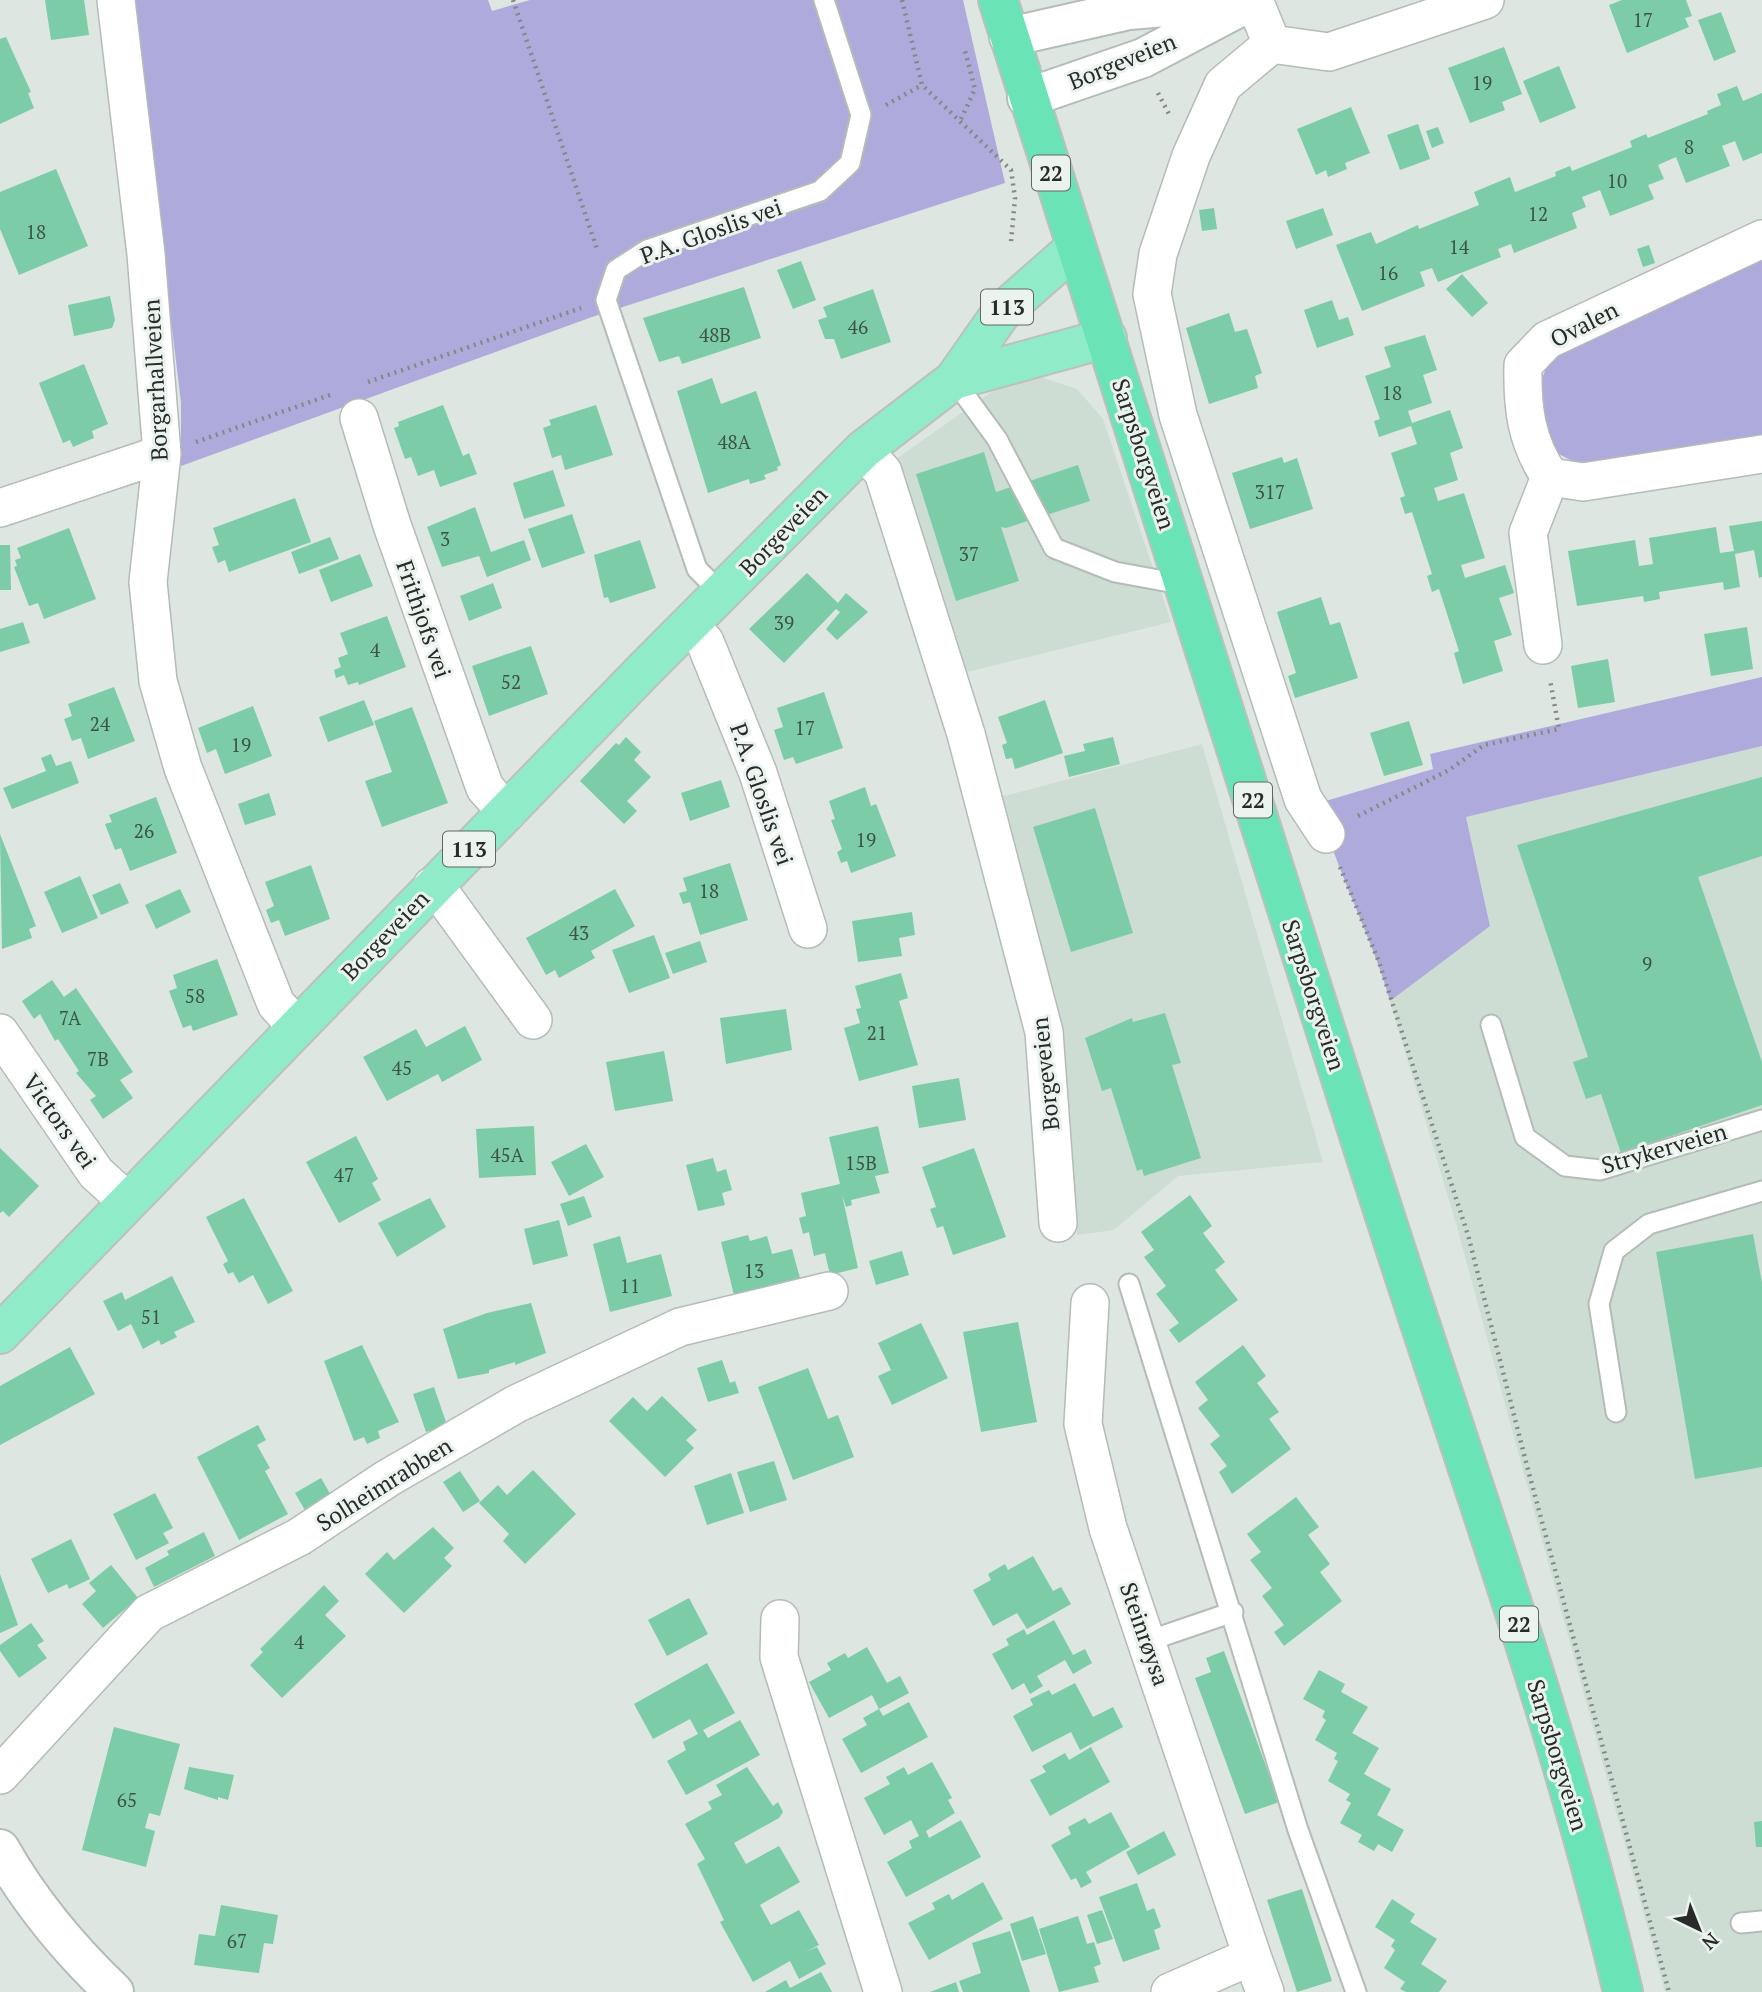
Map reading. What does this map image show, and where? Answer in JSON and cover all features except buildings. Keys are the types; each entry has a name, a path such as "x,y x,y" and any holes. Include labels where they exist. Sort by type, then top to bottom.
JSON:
{"highway":[{"name":"Sarpsborgveien","path":"998,0 1366,1158 1518,1620 1581,1828 1623,1992"}],"main road":[{"name":"Borgeveien","path":"1009,37 1129,10 1247,0"},
{"name":"Borgeveien","path":"1027,98 1143,58 1253,0"},
{"name":"Borgeveien","path":"0,1334 432,886 863,450 954,380 1001,313 1076,247"},
{"name":"Borgeveien","path":"954,380 1107,338"},
{"path":"0,1849 15,1876 61,1936 114,1992"}],"street":[{"name":"Borgarhallveien","path":"116,0 146,254 162,454 148,582 158,681 183,768 275,1004 296,1026"},
{"path":"1253,0 1272,44"},
{"path":"1326,834 1303,799 1178,415 1152,294 1158,254 1187,168 1223,85 1272,44 1329,52 1485,0"},
{"name":"Ovalen","path":"1550,477 1533,451 1522,398 1523,365 1547,340 1762,239"},
{"name":"Frithjofs vei","path":"349,405 485,788 507,812"},
{"name":"Borgeveien","path":"863,450 883,472 966,734 1044,1032 1058,1223"},
{"path":"0,508 162,454"},
{"path":"1544,645 1528,533 1550,477 1583,482 1762,454"},
{"name":"P.A. Gloslis vei","path":"690,626 705,642 758,773 808,929"},
{"path":"432,886 445,899 534,1020"},
{"name":"Victors vei","path":"0,1032 96,1173 128,1202"},
{"name":"Solheimrabben","path":"0,1775 149,1613 299,1537 388,1478 516,1404 680,1327 829,1291"},
{"name":"Steinrøysa","path":"1090,1303 1083,1424 1108,1528 1265,1992"},
{"path":"780,1619 779,1657 883,1992"},
{"path":"1170,1992 1252,1956"}],"lane":[{"name":"P.A. Gloslis vei","path":"606,300 616,270 648,250 820,191 850,163 860,116 824,0"},
{"path":"606,300 696,569 722,594"},
{"path":"954,380 997,439 1054,548 1115,572 1186,585"},
{"name":"Strykerveien","path":"1491,1025 1525,1137 1565,1166 1601,1170 1762,1120"},
{"path":"1616,1412 1598,1304 1614,1251 1649,1224 1762,1191"},
{"path":"1129,1284 1233,1612 1298,1830 1356,1992"},
{"path":"1148,1641 1233,1612"},
{"path":"1741,1923 1762,1921"}],"path":[{"path":"513,0 599,252 616,270"},
{"path":"902,0 922,85 961,119 1011,170 1015,198 1011,242"},
{"path":"961,119 975,89 964,47"},
{"path":"860,116 893,102 922,85"},
{"path":"365,383 606,300"},
{"path":"162,454 349,405"},
{"path":"1544,645 1559,729 1484,745 1449,770 1326,834 1379,961 1468,1235 1669,1992"}],"shaded area":[{"path":"132,0 488,0 492,11 530,0 963,0 1005,183 592,317 181,466 181,402"},
{"path":"1762,252 1762,437 1586,468 1551,450 1535,396 1551,356"},
{"path":"1038,376 1077,389 1103,419 1171,622 959,674 893,461 1000,386"},
{"path":"1762,677 1762,746 1466,817 1490,926 1390,1001 1334,853 1319,803 1433,769 1430,754"},
{"path":"1202,744 1323,1162 1178,1176 1114,1230 1077,1235 1062,1048 993,799"},
{"path":"1762,746 1762,1992 1665,1992 1457,1227 1390,1001 1490,925 1466,817"}]}
